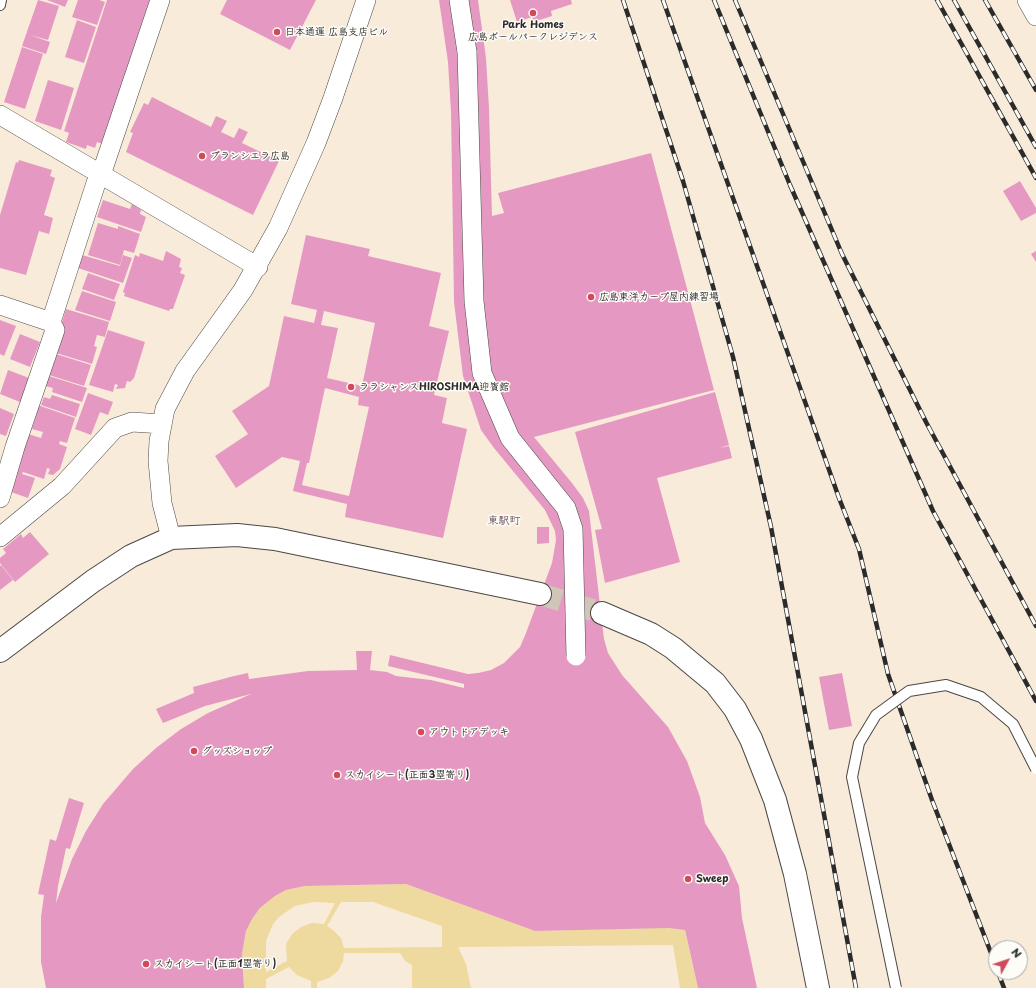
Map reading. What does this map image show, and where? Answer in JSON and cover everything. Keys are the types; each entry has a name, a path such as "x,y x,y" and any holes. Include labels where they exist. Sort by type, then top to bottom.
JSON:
{"street":[{"path":"0,498 15,446 55,330 51,322 160,0"},
{"path":"171,538 162,503 158,461 162,424 171,395 185,371 228,314 258,266 282,222 316,143 366,0"},
{"path":"459,0 467,52 474,301 482,373 510,438 560,498 569,515 573,529 576,656"},
{"path":"1027,0 1036,16"},
{"path":"0,115 258,266"},
{"path":"0,305 51,322"},
{"path":"0,537 62,486 115,428 132,422 162,424"},
{"path":"0,651 93,581 131,556 171,538 237,535 275,540 540,594"},
{"path":"602,613 651,634 673,648 715,684 735,709 751,739 775,800 795,874 818,988"}],"lane":[{"path":"0,4 2,0"},
{"path":"896,988 852,777 860,743 876,715 909,691 946,685 967,692 980,697 1013,724 1036,769"}],"sand":[{"path":"406,884 535,931 684,927 698,988 680,988 673,945 458,947 466,964 471,988 412,988 412,965 405,961 400,953 344,953 343,961 338,971 329,978 317,982 317,988 311,988 311,981 297,975 289,967 266,979 266,988 244,988 242,954 246,931 252,919 260,908 275,896 286,890 305,886","holes":["313,902 335,903 324,924 312,923 301,927 292,934 286,944 287,961 266,972 266,941 273,924 279,917 295,906","341,902 373,902 442,926 442,947 344,948 341,938 327,926"]}],"building":[{"path":"38,0 59,6 48,40 30,35 50,42 46,54 22,46"},
{"path":"47,0 68,0 65,7"},
{"path":"78,0 99,0 105,2 97,25 72,17"},
{"path":"107,0 154,0 106,145 97,142 95,148 87,145 86,149 66,142 69,133 64,131"},
{"name":"日本通運 広島支店ビル","path":"227,0 316,0 290,50 220,14"},
{"path":"439,0 478,0 486,58 492,216 504,213 498,193 651,153 714,390 534,437 572,483 583,498 589,511 604,639 608,653 622,675 668,727 687,761 700,797 705,823 725,855 739,886 742,918 757,988 698,988 685,930 669,928 535,931 406,884 305,886 286,890 275,896 260,908 246,931 242,954 244,988 46,988 41,962 41,917 44,895 38,894 50,839 56,841 69,798 84,803 70,849 66,848 56,903 72,859 86,831 103,804 133,769 156,748 181,729 208,713 251,694 205,706 163,723 156,709 194,693 193,687 248,673 249,679 308,671 357,670 356,651 372,651 370,670 387,672 396,676 431,680 464,688 464,684 388,666 390,655 468,674 478,673 491,670 504,663 520,647 526,633 552,563 556,540 555,531 545,510 481,430 463,376 454,302 451,112 448,62"},
{"name":"Park Homes 広島ボールパークレジデンス","path":"510,0 571,0 572,4 551,11 552,16 533,22 532,17 517,22"},
{"path":"77,20 96,27 84,63 65,57"},
{"path":"22,47 43,54 25,109 4,102"},
{"path":"48,80 74,88 61,130 35,121"},
{"name":"ブランシエラ広島","path":"152,97 211,127 216,116 227,121 221,132 234,138 239,128 248,132 242,143 279,161 253,215 126,152 133,133 130,132 144,103 148,105"},
{"path":"19,160 52,170 50,176 55,178 44,215 53,218 49,234 39,231 26,275 0,268 0,215 16,162 18,163"},
{"path":"1020,181 1036,208 1036,213 1021,221 1003,191"},
{"path":"103,200 130,209 132,204 141,210 140,214 146,217 141,232 97,217"},
{"path":"98,223 118,229 118,226 140,234 134,253 124,250 120,265 88,255"},
{"name":"ララシャンスHIROSHIMA迎賓館","path":"306,235 370,249 368,256 441,273 429,326 449,331 434,395 447,398 442,423 467,429 443,538 345,517 347,504 293,491 300,461 282,457 236,488 215,456 248,434 232,411 269,386 284,316 314,323 317,310 291,304","holes":["324,311 375,323 362,386 327,378 338,328 321,325","325,388 359,397 358,405 369,407 349,496 302,485 307,463 309,463"]},
{"path":"166,251 181,259 179,267 182,268 180,273 185,275 173,309 170,309 169,311 124,296 125,293 123,292 135,255 139,257 140,253 163,261"},
{"path":"1036,251 1036,262 1031,254"},
{"path":"82,255 120,266 123,255 132,258 123,283 78,268"},
{"path":"88,273 120,284 114,300 82,289"},
{"path":"82,291 116,302 110,321 75,310"},
{"path":"66,309 109,322 105,337 97,335 94,346 97,347 92,364 53,352"},
{"path":"0,320 16,326 4,356 0,354"},
{"path":"108,330 145,342 134,378 130,382 127,381 125,388 116,389 118,385 115,384 113,392 89,385"},
{"path":"20,334 40,342 30,367 10,359"},
{"path":"56,354 91,365 84,386 49,375"},
{"path":"8,370 29,378 20,402 0,394"},
{"path":"49,376 87,388 82,402 52,392 53,388 45,386"},
{"path":"715,392 729,445 719,448 729,446 732,458 657,478 680,562 605,583 595,530 602,529 575,432"},
{"path":"88,393 113,402 108,415 100,412 91,435 75,429"},
{"path":"52,395 80,404 76,417 41,405 44,397 50,399"},
{"path":"35,404 75,418 67,443 60,441 59,444 67,447 60,469 53,475 48,474 50,469 47,468 44,479 23,472 22,474 35,478 28,498 11,492 28,434 41,438 43,432 32,429 37,413 33,411"},
{"path":"0,408 14,414 6,436 0,434"},
{"path":"537,527 549,527 549,543 537,544"},
{"path":"30,532 49,554 15,582 0,563 0,558 6,553 3,549 21,534 23,538"},
{"path":"1,565 13,580 0,590 0,566"},
{"path":"842,673 852,726 829,730 819,677"}],"tunnel":[{"path":"540,594 602,613"}],"railway":[{"path":"623,0 683,181 733,357 771,527 856,988"},
{"path":"663,0 839,498 859,549 888,674 932,800 988,945"},
{"path":"714,0 790,185 933,511 1036,701"},
{"path":"735,0 842,254 926,422 1036,626"},
{"path":"937,0 1036,178"},
{"path":"954,0 1036,147"},
{"path":"985,0 1036,90"},
{"path":"1001,980 1004,988"}],"place":[{"name":"Park Homes 広島ボールパークレジデンス","path":"533,13"},
{"name":"日本通運 広島支店ビル","path":"277,32"},
{"name":"ブランシエラ広島","path":"202,156"},
{"name":"広島東洋カープ屋内練習場","path":"591,297"},
{"name":"ララシャンスHIROSHIMA迎賓館","path":"351,387"},
{"name":"アウトドアデッキ","path":"421,732"},
{"name":"グッズショップ","path":"194,751"},
{"name":"スカイシート(正面3塁寄り)","path":"337,775"},
{"name":"Sweep","path":"688,879"},
{"name":"スカイシート(正面1塁寄り)","path":"146,964"}],"district":[{"name":"東駅町","path":"504,521"}]}
